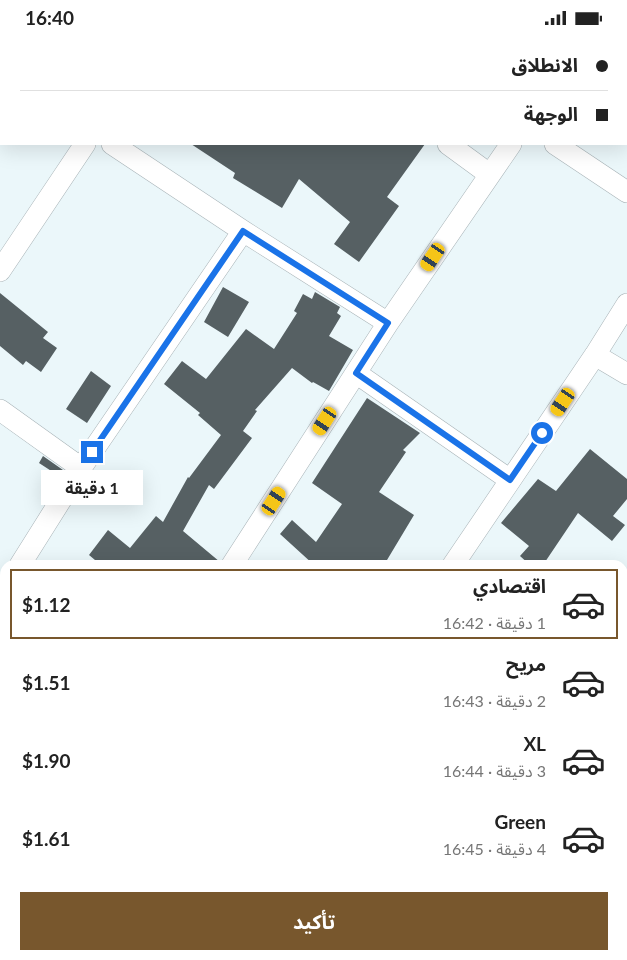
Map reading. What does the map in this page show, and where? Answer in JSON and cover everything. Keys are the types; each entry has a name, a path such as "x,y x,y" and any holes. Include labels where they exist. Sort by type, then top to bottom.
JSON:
{"street":[{"path":"0,271 84,145"},
{"path":"114,145 243,231 388,323"},
{"path":"449,145 489,174"},
{"path":"235,560 388,323 510,145"},
{"path":"556,145 627,192"},
{"path":"23,560 81,468 243,231"},
{"path":"456,560 595,355 627,304"},
{"path":"595,355 627,374"},
{"path":"356,373 510,480"},
{"path":"0,411 81,468"}],"building":[{"path":"193,145 424,145 387,197 399,206 359,262 334,244 350,222 299,179 282,208 233,178 235,173"},
{"path":"223,287 249,302 228,337 204,322"},
{"path":"315,292 340,307 337,313 341,316 329,336 353,350 329,391 312,383 292,368 255,410 257,411 243,431 252,438 214,489 209,485 183,531 218,560 95,560 89,555 108,530 130,548 156,516 163,522 188,477 221,435 198,415 200,413 164,384 182,361 206,379 246,329 274,349 297,313 294,311 303,294 312,299"},
{"path":"0,293 48,332 43,338 57,348 41,372 26,361 23,365 0,346"},
{"path":"91,371 111,386 87,423 66,409"},
{"path":"367,398 420,433 403,450 406,452 379,492 414,515 387,560 309,560 280,534 292,520 316,542 342,504 312,483"},
{"path":"590,449 627,479 627,499 613,516 625,525 612,541 578,513 546,560 524,560 520,556 529,546 501,523 538,479 556,491"},
{"path":"43,456 63,470 59,476 39,463"}],"route":[{"path":"92,452 243,231 388,323 356,373 510,480 542,433"}]}
